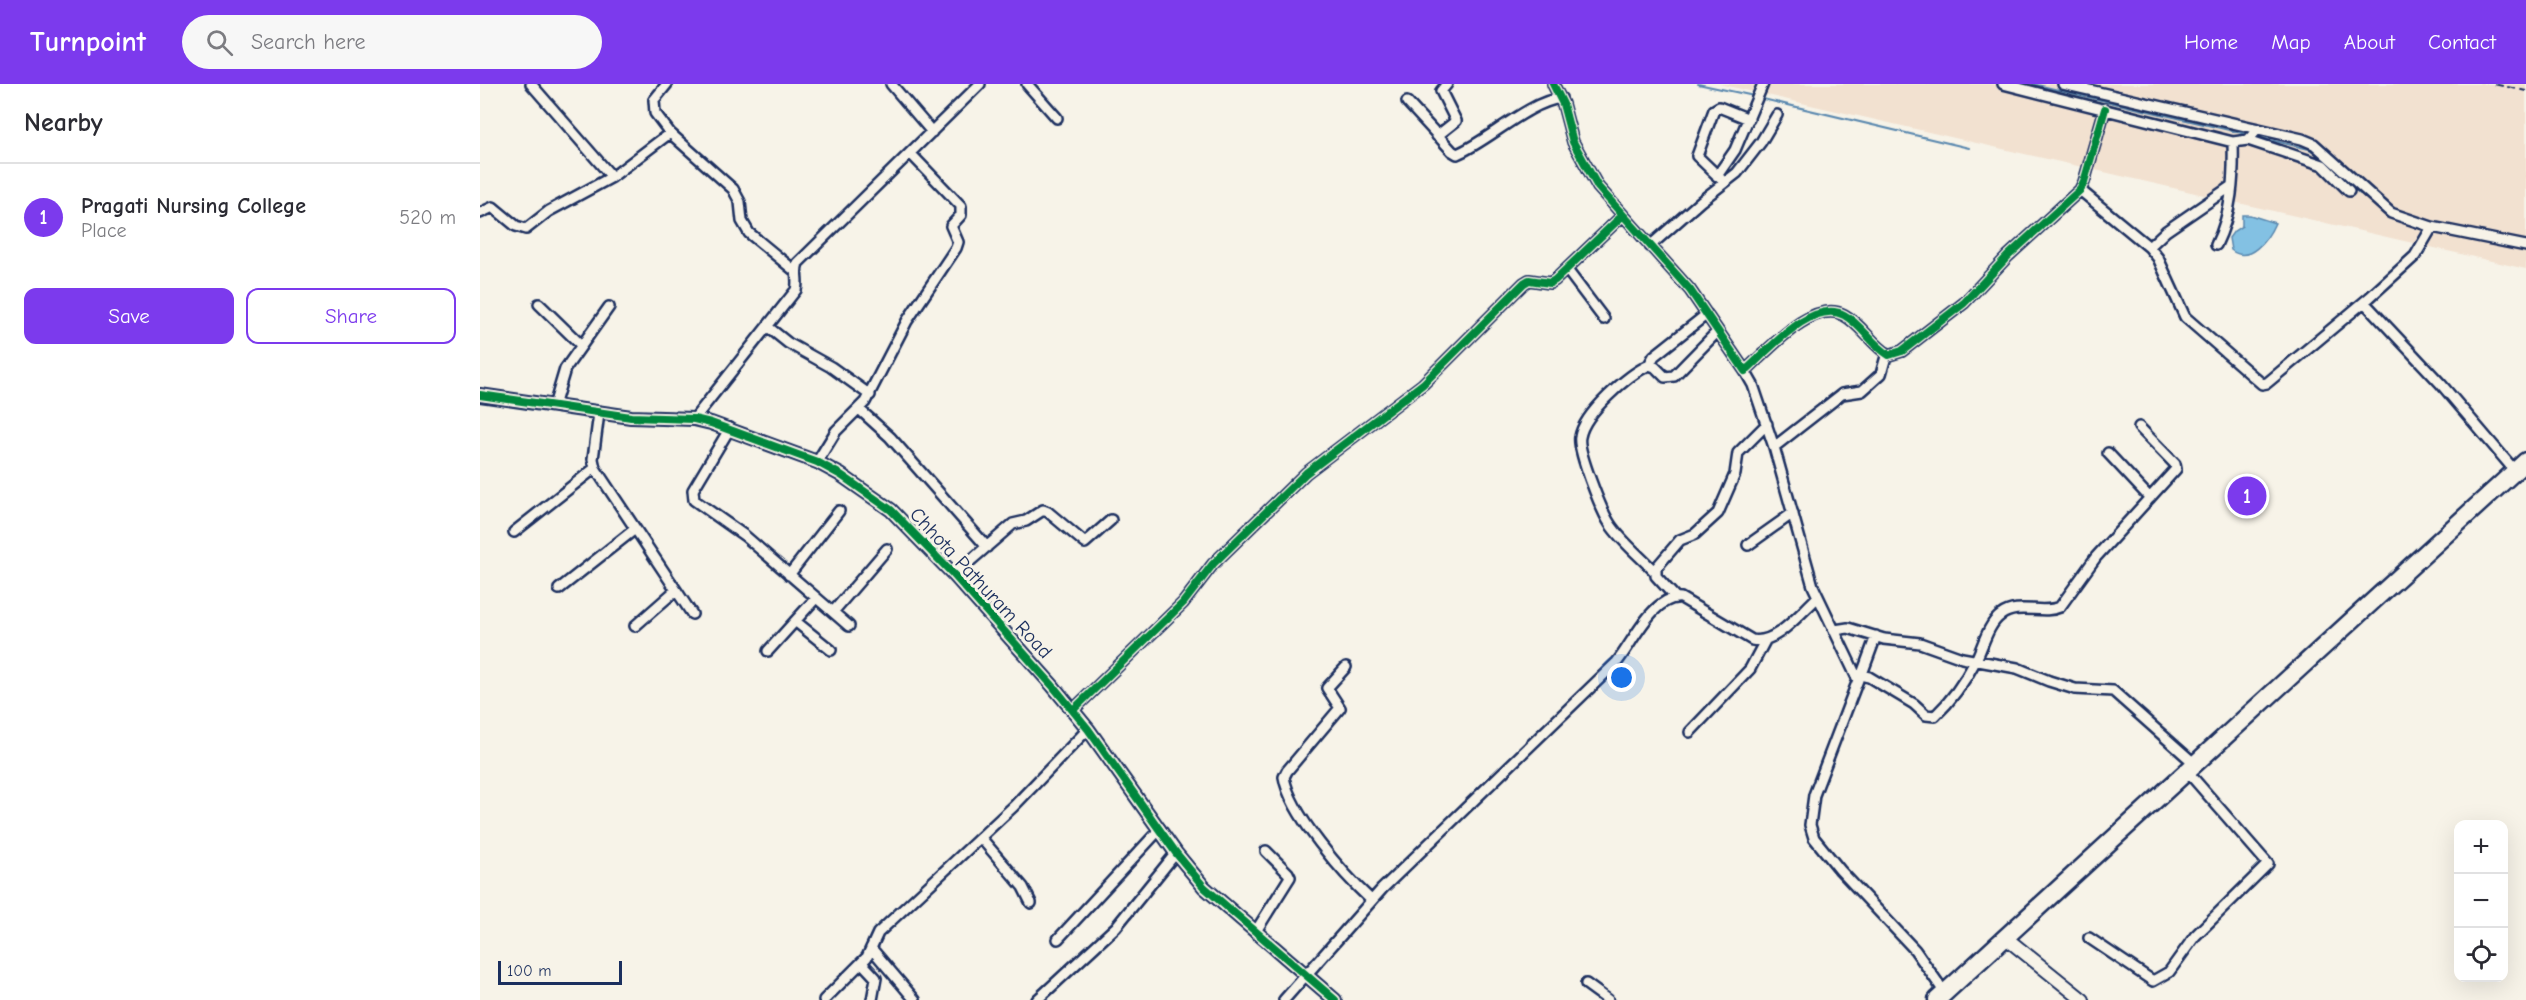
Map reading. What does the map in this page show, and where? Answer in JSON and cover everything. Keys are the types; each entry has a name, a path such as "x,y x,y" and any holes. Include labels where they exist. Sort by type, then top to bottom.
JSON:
{"highway":[{"path":"1941,997 2521,466"}],"street":[{"path":"531,84 579,142 612,177"},
{"path":"667,84 654,100 653,107 670,133 733,189 740,202 742,221 749,233 795,271 798,282 796,290 768,327 694,419"},
{"path":"891,84 932,132"},
{"path":"795,271 798,263 980,84"},
{"path":"1027,84 1057,118"},
{"path":"1437,136 1456,121 1442,96 1441,91 1447,84"},
{"path":"1553,84 1561,98 1573,142 1583,164 1598,187 1690,291 1753,385 1774,447 1817,597 1859,674 1914,704 1930,717 1935,716 1953,698 1976,661 1993,625 2002,613 2016,609 2054,610 2060,607 2096,557 2176,469 2175,464 2139,427"},
{"path":"1650,246 1721,179 1763,84"},
{"path":"2003,84 2233,142 2242,143 2257,130"},
{"path":"2062,84 2132,98 2257,130 2302,139 2314,144 2391,213 2432,227 2526,246"},
{"path":"1407,102 1452,152 1457,154 1547,102 1561,98"},
{"path":"1721,179 1697,156 1714,110 1719,107 1749,118"},
{"path":"1745,371 1806,317 1819,312 1834,312 1846,316 1887,353 1897,354 1902,351 1954,311 2080,190 2105,110"},
{"path":"1721,179 1733,177 1761,142 1777,115"},
{"path":"480,213 493,207 516,226 526,229 549,211 612,177 670,133"},
{"path":"2248,140 2323,165 2349,191"},
{"path":"2216,245 2227,221 2233,142"},
{"path":"817,462 836,431 859,409 870,394 907,321 958,242 951,226 962,215 961,206 910,153"},
{"path":"2149,247 2166,231 2230,187"},
{"path":"2080,190 2149,247 2158,258 2186,317 2262,384 2267,383 2364,302 2415,256 2432,227"},
{"path":"1073,710 1183,603 1213,564 1321,460 1423,384 1524,283 1535,279 1550,283 1567,270 1622,216"},
{"path":"1567,270 1604,319"},
{"path":"2364,302 2521,466"},
{"path":"539,304 580,345"},
{"path":"554,406 561,378 580,345 609,307"},
{"path":"1676,597 1609,524 1592,484 1580,440 1581,434 1603,400 1649,365 1654,356 1707,314"},
{"path":"768,327 788,343 831,367 870,394"},
{"path":"1649,365 1665,377 1674,376 1718,331"},
{"path":"1774,447 1842,394 1862,391 1881,374 1887,353"},
{"name":"Chhota Pathuram Road","path":"480,394 650,419 694,419 730,429 817,462 849,480 891,510 954,575 1073,710 1161,829 1176,853 1204,887 1335,1000"},
{"path":"859,409 890,437 987,547"},
{"path":"599,412 593,459 595,468 692,614"},
{"path":"1654,571 1680,540 1695,534 1718,513 1735,474 1738,453 1767,424"},
{"path":"730,429 693,490 692,497 697,503 731,525 849,626"},
{"path":"2108,453 2150,498"},
{"path":"514,532 595,468"},
{"path":"954,575 1013,524 1026,521 1042,510 1048,512 1085,543 1111,520"},
{"path":"789,575 839,511"},
{"path":"1748,545 1793,513"},
{"path":"559,589 635,529"},
{"path":"833,612 887,549"},
{"path":"635,626 676,590"},
{"path":"1690,732 1750,669 1767,639 1786,626 1817,597"},
{"path":"768,651 816,598"},
{"path":"1284,1000 1371,900 1617,662 1647,618 1670,599 1681,598 1752,640 1767,639"},
{"path":"795,621 831,650"},
{"path":"1835,630 1848,628 1876,636 1920,643 1962,658 2017,668 2075,689 2113,691 2191,768 2268,864 2195,936 2169,972 2153,981 2089,938"},
{"path":"1876,636 1859,674 1857,686 1814,795 1809,825 1814,838 1839,870 1915,950 1941,997"},
{"path":"1346,667 1327,688 1340,708 1284,777 1304,819 1347,877 1371,900"},
{"path":"824,1000 862,963 878,933 981,838 1088,729"},
{"path":"1058,939 1161,829"},
{"path":"981,838 1023,887 1031,903"},
{"path":"1256,931 1290,877 1266,851"},
{"path":"1037,1000 1116,927 1176,853"},
{"path":"2006,938 2083,1000"},
{"path":"871,948 915,1000"},
{"path":"862,963 876,978 872,1000"},
{"path":"1586,984 1608,1000"}],"shaded area":[{"path":"1719,84 2526,84 2526,269 2082,167"}],"water":[{"path":"2242,215 2250,215 2275,223 2263,243 2251,252 2238,254 2231,250 2229,238 2242,226"}],"waterway":[{"path":"1698,84 1754,96"},
{"path":"2033,84 2246,134"},
{"path":"1759,98 1969,148"},
{"path":"2258,137 2309,149 2326,160"},
{"path":"2334,168 2360,194"}],"railway":[{"path":"2494,84 2526,91"}],"cycle path":[{"path":"1553,84 1563,104 1573,142 1598,187 1690,290 1745,371 1778,340 1804,320 1831,312 1850,319 1889,355 1902,351 1964,303 2008,256 2080,190 2105,109"},
{"path":"1073,710 1183,603 1213,564 1306,473 1423,384 1524,283 1529,280 1550,283 1555,280 1622,216"},
{"path":"480,395 631,417 694,419 711,423 817,462 841,475 891,510 954,575 1052,685 1088,729 1176,853 1204,887 1335,1000"}],"place":[{"name":"Pragati Nursing College","path":"2247,496"}]}
